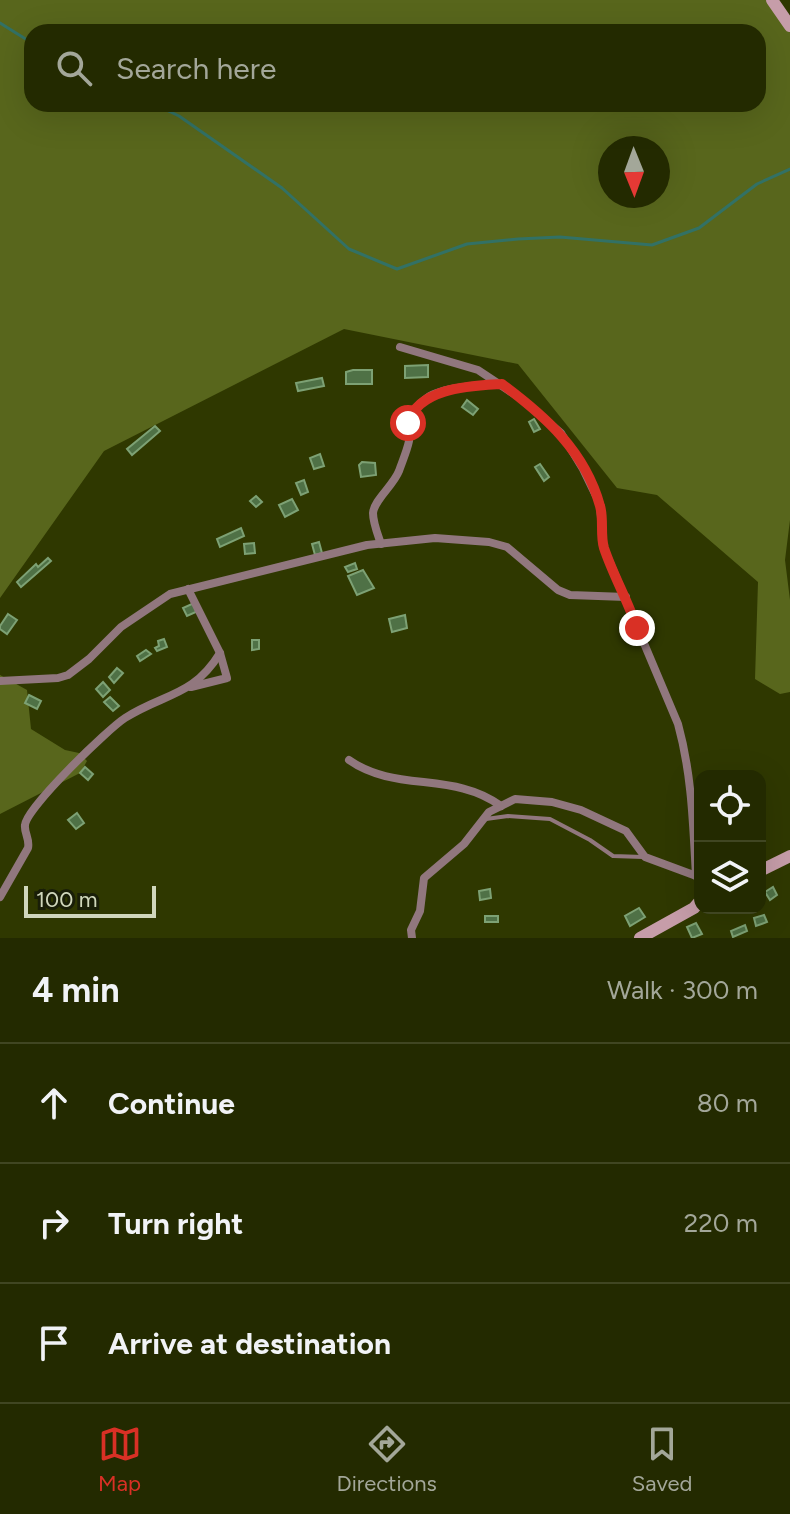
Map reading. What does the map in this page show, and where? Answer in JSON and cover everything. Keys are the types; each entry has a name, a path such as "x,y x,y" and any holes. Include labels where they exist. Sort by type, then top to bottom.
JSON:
{"street":[{"path":"772,0 790,26"},
{"path":"400,347 457,362 502,384 561,433 577,458 600,504 603,546 678,724 692,794 696,842"},
{"path":"381,544 373,514 379,498 389,491 398,475 409,442 408,423 412,413 431,395 472,386 502,384"},
{"path":"0,681 68,675 154,602 188,589 251,572 289,566 342,549 435,538 489,542 507,547 558,590 570,595 626,597"},
{"path":"188,589 220,653 227,678 190,687"},
{"path":"0,897 28,848 25,822 41,800 118,722 190,687 207,674 220,653"},
{"path":"349,760 365,771 381,776 471,788 501,806"},
{"path":"412,938 411,930 420,911 424,878 464,844 489,812 515,799 552,802 581,810 626,831 645,857 694,875"},
{"path":"766,868 790,856"},
{"path":"640,938 694,908"}],"lane":[{"path":"482,820 508,816 550,819 613,856 645,857"}],"green space":[{"path":"0,0 767,0 790,32 790,520 785,560 790,600 790,692 780,694 755,679 758,582 657,495 617,488 518,364 344,329 104,451 0,598"},
{"path":"0,675 27,690 31,729 65,750 79,753 87,761 80,773 0,814"}],"building":[{"path":"428,365 428,377 405,378 405,366"},
{"path":"372,370 372,384 346,384 346,372"},
{"path":"322,378 324,386 298,391 296,383"},
{"path":"467,400 478,409 473,415 462,407"},
{"path":"534,419 540,429 534,432 529,422"},
{"path":"155,426 160,431 132,455 127,449"},
{"path":"320,454 324,466 314,469 310,458"},
{"path":"362,462 375,463 376,475 361,477 359,465"},
{"path":"540,464 549,477 544,481 535,467"},
{"path":"304,480 308,492 301,495 296,483"},
{"path":"256,496 262,502 256,507 250,501"},
{"path":"292,499 298,510 285,517 279,505"},
{"path":"241,528 244,536 220,547 217,539"},
{"path":"319,542 322,553 315,555 312,544"},
{"path":"254,543 255,553 245,554 244,544"},
{"path":"48,558 51,561 21,587 17,582 36,564 38,567"},
{"path":"355,563 357,569 348,572 345,567"},
{"path":"363,570 374,588 357,595 348,576"},
{"path":"194,603 198,611 187,616 183,608"},
{"path":"8,614 17,620 7,634 0,626"},
{"path":"405,615 407,628 392,632 389,619"},
{"path":"164,639 167,647 157,651 158,641"},
{"path":"252,640 259,640 259,649 252,650"},
{"path":"146,650 151,654 140,661 137,656"},
{"path":"117,668 123,673 114,683 109,677"},
{"path":"103,682 110,690 103,697 96,689"},
{"path":"29,695 41,701 37,709 25,703"},
{"path":"110,697 119,706 113,711 104,702"},
{"path":"85,767 93,774 88,780 80,773"},
{"path":"77,813 84,823 76,829 68,820"},
{"path":"773,887 777,895 770,900 766,891"},
{"path":"490,889 491,898 480,900 479,891"},
{"path":"639,908 645,917 630,926 625,916"},
{"path":"764,915 767,922 756,926 754,918"},
{"path":"485,916 498,916 498,922 485,922"},
{"path":"696,923 702,934 692,938 687,927"},
{"path":"745,925 747,931 733,937 731,931"}],"waterway":[{"path":"0,23 24,38"},
{"path":"171,112 282,188 349,249 397,269 467,244 518,239 560,237 652,245 699,228 757,184 790,169"}],"route":[{"path":"408,423 412,413 431,395 472,386 502,384 561,433 600,504 603,546 637,628"}]}
